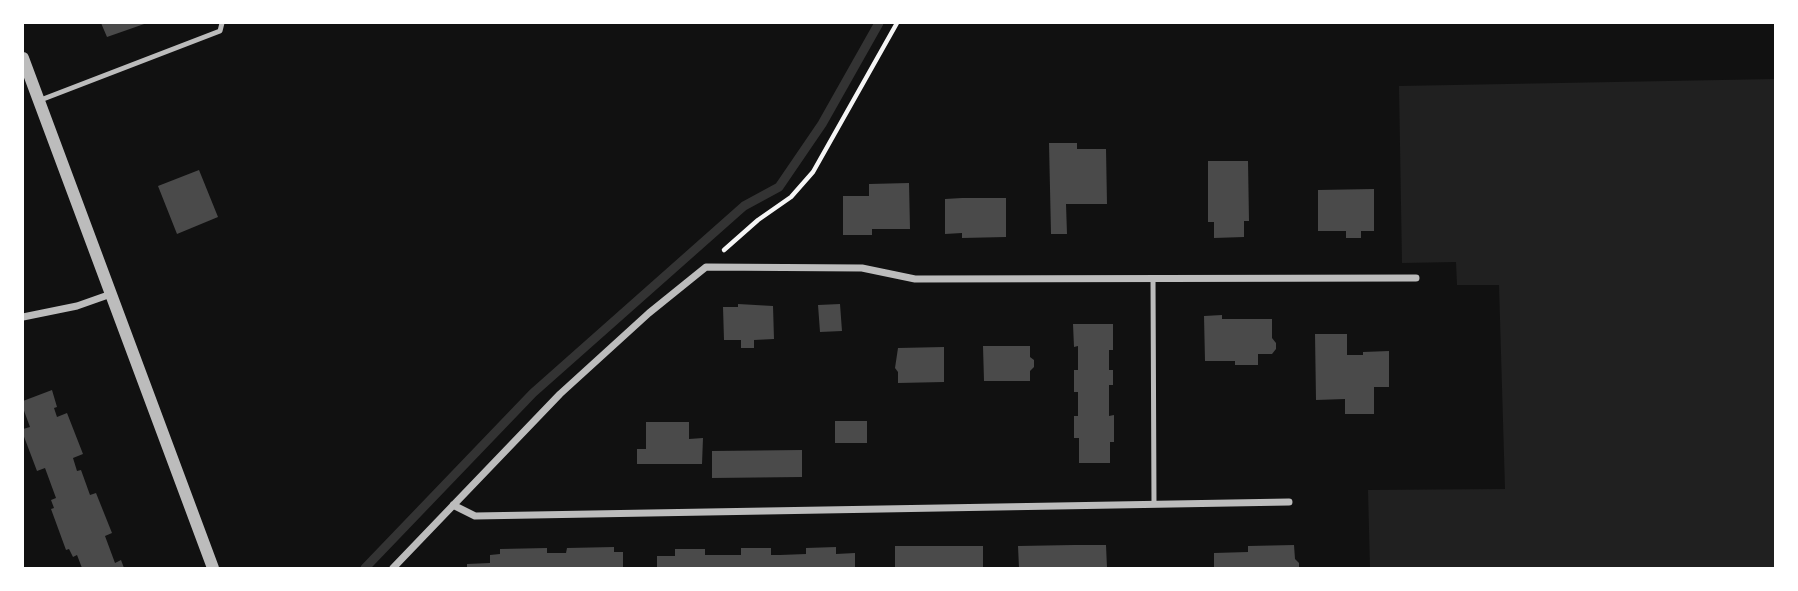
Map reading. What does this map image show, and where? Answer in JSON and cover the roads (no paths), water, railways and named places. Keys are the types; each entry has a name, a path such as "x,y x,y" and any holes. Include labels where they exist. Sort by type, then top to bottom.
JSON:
{"street":[{"path":"23,58 213,568"},
{"path":"393,568 560,394 649,313 706,267 862,268 915,279 1416,278"},
{"path":"23,317 77,306 111,294"},
{"path":"453,505 475,516 1289,502"}],"lane":[{"path":"38,101 220,31 222,23"},
{"path":"1153,278 1154,504"}],"waterway":[{"path":"365,568 533,393 744,206 779,187 822,124 879,23"}]}
